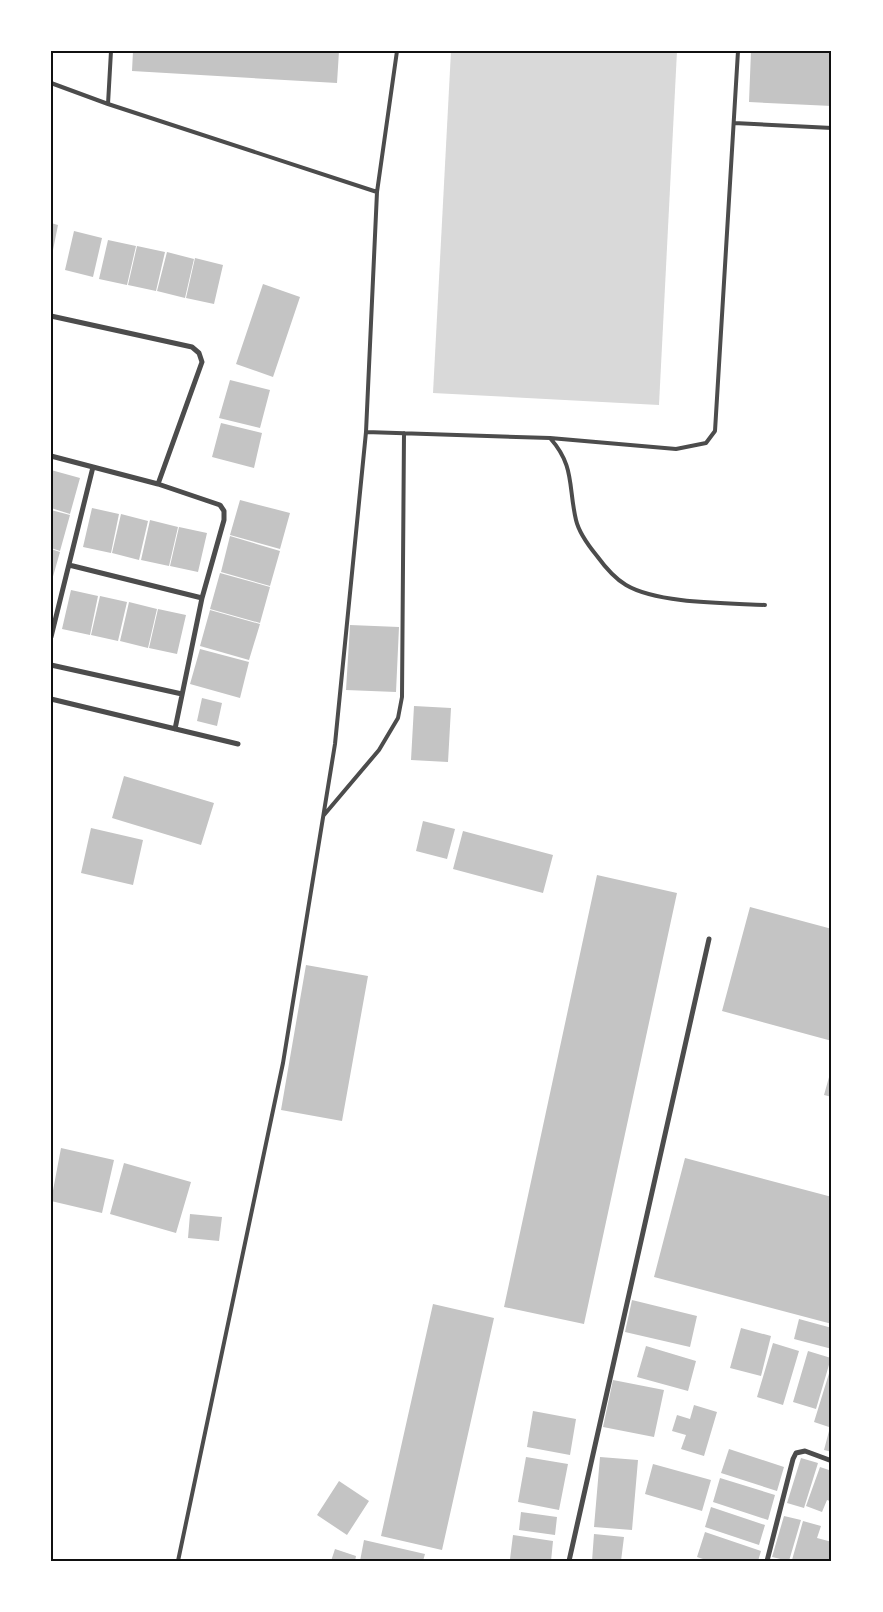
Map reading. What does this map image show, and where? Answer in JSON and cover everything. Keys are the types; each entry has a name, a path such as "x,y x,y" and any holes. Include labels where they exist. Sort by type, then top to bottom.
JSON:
{"street":[{"path":"51,316 192,347 199,353 202,362 158,484"},
{"path":"51,456 158,484 220,505 224,512 224,520 202,598 175,729"},
{"path":"51,637 93,467"},
{"path":"69,565 202,598"},
{"path":"51,665 182,694"},
{"path":"51,698 238,744"},
{"path":"569,1561 709,938"},
{"path":"767,1561 793,1458 796,1453 805,1451 832,1461"}],"lane":[{"path":"108,104 111,51"},
{"path":"178,1561 283,1063 335,744 366,432 377,192 397,51"},
{"path":"366,432 550,438 676,449 706,443 716,431 738,51"},
{"path":"51,83 108,104 377,192"},
{"path":"734,123 832,128"},
{"path":"324,815 379,750 398,718 402,697 404,433"},
{"path":"550,438 559,448 567,464 576,522 587,543 614,576 627,586 644,593 684,600 765,605"}],"shaded area":[{"path":"451,51 677,51 659,405 433,393"}],"building":[{"path":"133,51 339,51 337,83 132,71"},
{"path":"751,51 832,51 832,106 749,102"},
{"path":"51,223 58,225 52,255 51,254"},
{"path":"74,231 102,238 93,277 65,270"},
{"path":"108,240 136,246 127,285 99,279"},
{"path":"137,246 165,252 156,291 128,285"},
{"path":"167,252 194,259 185,298 157,291"},
{"path":"195,258 223,265 214,304 186,298"},
{"path":"263,284 300,297 273,377 236,364"},
{"path":"230,380 270,390 260,428 219,418"},
{"path":"221,423 262,433 254,468 212,457"},
{"path":"51,470 80,478 70,514 51,508"},
{"path":"240,500 290,513 280,549 230,535"},
{"path":"92,508 119,514 111,553 83,547"},
{"path":"51,510 70,515 60,551 51,548"},
{"path":"121,514 148,521 139,560 112,553"},
{"path":"150,520 178,527 169,566 141,560"},
{"path":"179,527 207,533 198,572 170,566"},
{"path":"230,536 280,551 270,586 221,572"},
{"path":"51,549 60,552 52,580 51,580"},
{"path":"220,573 270,587 260,623 210,609"},
{"path":"71,590 98,596 90,635 62,629"},
{"path":"100,596 127,602 118,641 91,635"},
{"path":"129,602 157,609 148,648 120,641"},
{"path":"158,609 186,615 177,654 149,648"},
{"path":"210,610 260,624 249,660 200,646"},
{"path":"350,625 399,627 396,692 346,690"},
{"path":"200,649 249,662 240,698 190,684"},
{"path":"202,698 222,703 217,726 197,721"},
{"path":"414,706 451,708 448,762 411,760"},
{"path":"124,776 214,803 201,845 112,818"},
{"path":"423,821 455,829 447,859 416,851"},
{"path":"91,828 143,840 133,885 81,873"},
{"path":"463,831 553,855 543,893 453,869"},
{"path":"597,875 677,893 584,1324 504,1307"},
{"path":"750,907 832,929 832,1041 722,1011"},
{"path":"306,965 368,976 342,1121 281,1110"},
{"path":"832,1070 832,1097 824,1095"},
{"path":"61,1148 114,1160 102,1213 51,1201"},
{"path":"685,1158 832,1197 832,1324 654,1277"},
{"path":"124,1163 191,1182 176,1233 110,1214"},
{"path":"190,1214 222,1217 219,1241 188,1238"},
{"path":"632,1300 697,1316 690,1347 625,1332"},
{"path":"433,1304 494,1318 442,1550 381,1536"},
{"path":"799,1319 832,1328 832,1349 794,1339"},
{"path":"741,1328 771,1336 761,1376 730,1368"},
{"path":"773,1343 799,1351 783,1405 757,1397"},
{"path":"646,1346 696,1361 688,1391 637,1377"},
{"path":"808,1351 831,1358 816,1409 793,1402"},
{"path":"832,1368 832,1428 814,1422"},
{"path":"613,1380 664,1390 654,1437 603,1427"},
{"path":"694,1405 717,1412 704,1456 681,1449 686,1435 672,1431 677,1415 690,1419"},
{"path":"533,1411 576,1419 570,1455 527,1447"},
{"path":"829,1431 832,1432 832,1452 824,1450"},
{"path":"729,1449 784,1467 777,1491 721,1473"},
{"path":"526,1457 568,1464 559,1510 518,1502"},
{"path":"600,1457 638,1460 632,1530 594,1527"},
{"path":"801,1458 818,1463 804,1508 787,1503"},
{"path":"653,1464 711,1480 702,1511 645,1494"},
{"path":"820,1467 832,1471 832,1502 827,1500 822,1512 806,1506"},
{"path":"720,1478 775,1495 768,1520 713,1502"},
{"path":"339,1481 369,1501 347,1535 317,1515"},
{"path":"711,1507 765,1525 759,1545 705,1527"},
{"path":"521,1512 557,1517 555,1535 519,1530"},
{"path":"784,1516 801,1520 789,1561 772,1557"},
{"path":"803,1521 821,1526 817,1538 832,1542 832,1561 792,1560"},
{"path":"705,1532 761,1551 758,1561 709,1561 697,1557"},
{"path":"594,1534 624,1537 621,1561 592,1561"},
{"path":"513,1535 553,1541 551,1561 510,1559"},
{"path":"364,1540 425,1554 423,1561 360,1561"},
{"path":"335,1549 356,1556 355,1561 331,1561"}]}
